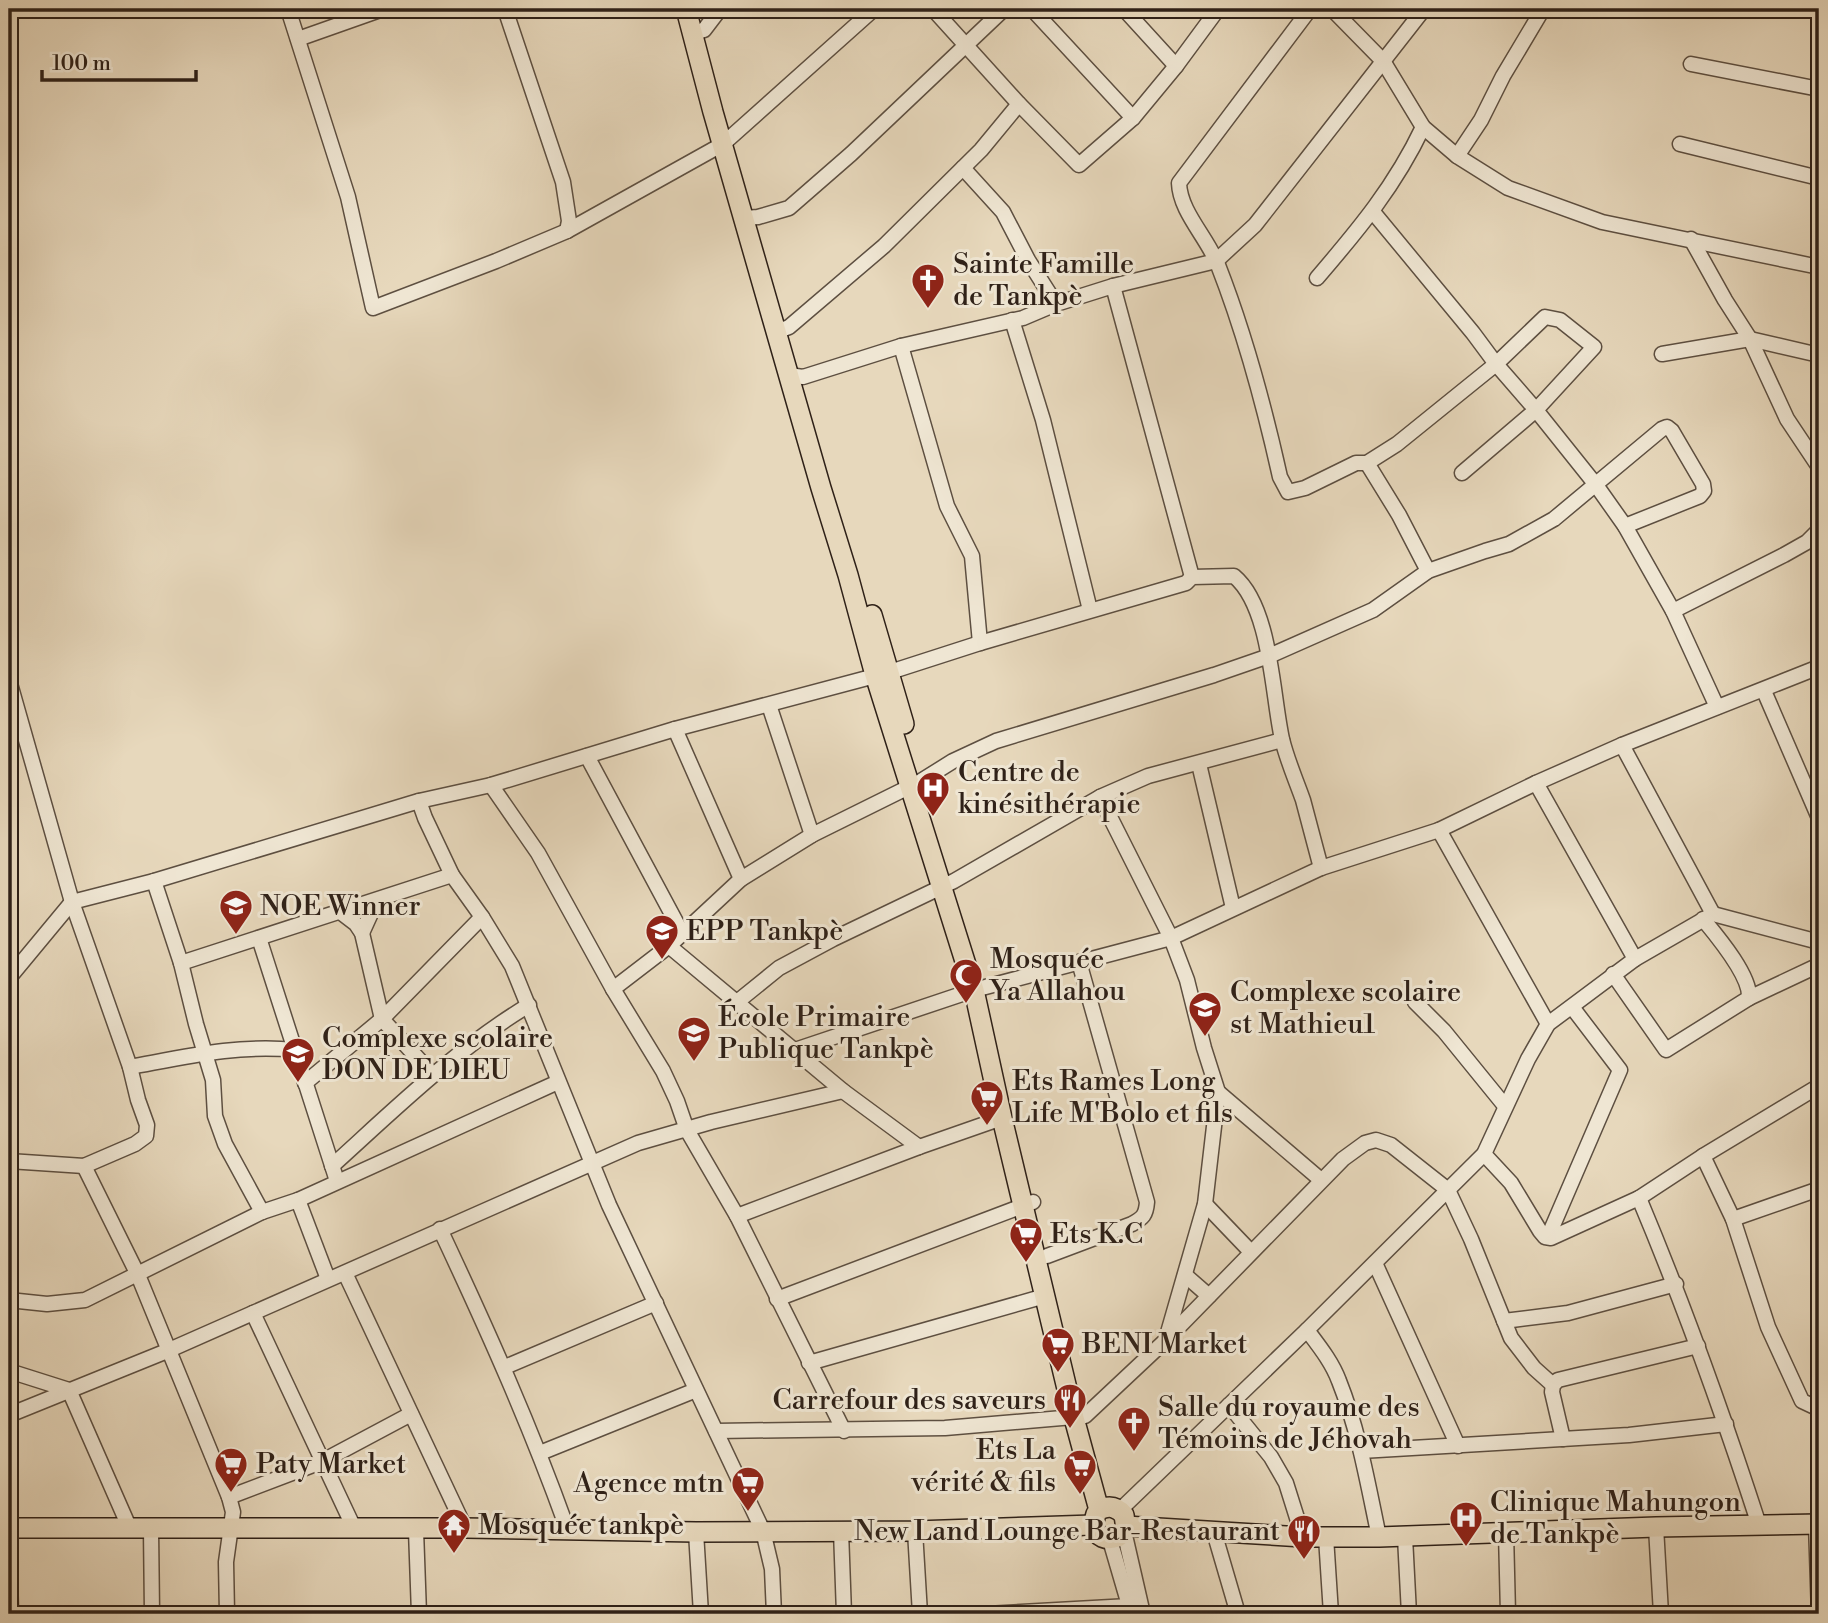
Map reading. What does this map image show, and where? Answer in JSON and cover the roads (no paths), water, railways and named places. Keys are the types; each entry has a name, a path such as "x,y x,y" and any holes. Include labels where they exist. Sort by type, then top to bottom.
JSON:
{"main road":[{"path":"686,9 699,31"},
{"path":"698,9 699,31 727,141 796,376 816,427 882,674 979,988 1011,1112 1045,1296 1112,1521"},
{"path":"979,988 1002,1118 1047,1256 1080,1417"},
{"path":"9,1528 915,1531 1112,1521 1214,1532 1303,1537 1405,1537 1818,1524"}],"street":[{"path":"288,9 348,197 373,308 567,231 727,141 874,9"},
{"path":"298,38 383,9"},
{"path":"505,9 563,182 569,221 567,231"},
{"path":"699,31 720,9"},
{"path":"933,9 1019,104 1079,165 1133,118 1218,9"},
{"path":"751,217 789,208 851,154 1004,9"},
{"path":"1032,9 1133,118"},
{"path":"1124,9 1176,65"},
{"path":"1310,9 1179,183 1180,196 1216,261 1250,357 1280,477 1288,492 1305,488 1356,463 1367,463 1396,444 1496,364 1545,317 1560,320 1594,347 1536,410 1462,473"},
{"path":"1332,9 1383,61 1423,127 1457,156 1508,188 1602,222 1819,267"},
{"path":"796,376 901,346 1012,320 1113,286 1216,261 1255,225 1424,9"},
{"path":"1457,156 1482,120 1503,76 1544,9"},
{"path":"1691,64 1819,89"},
{"path":"783,329 858,270 963,168 1019,104"},
{"path":"1317,278 1373,212 1409,156 1423,127"},
{"path":"1681,144 1819,178"},
{"path":"963,168 1003,212 1028,260 1056,304"},
{"path":"1373,212 1536,410 1625,526 1673,611 1717,707"},
{"path":"1691,239 1749,339 1787,419 1819,467"},
{"path":"1113,286 1192,577"},
{"path":"1012,320 1043,420 1090,610"},
{"path":"1662,354 1749,339 1819,355"},
{"path":"901,346 947,506 972,556 980,643"},
{"path":"613,989 669,946 741,879 812,835 996,741 1269,656 1373,610 1428,571 1509,544 1554,519 1667,427 1703,484 1704,491 1700,496 1625,526"},
{"path":"1367,463 1374,471 1428,571"},
{"path":"1673,611 1784,555 1819,533"},
{"path":"9,978 72,902 154,881 419,801 491,785 675,729 882,674 1186,583 1192,577 1234,576 1242,583 1258,618 1269,656 1282,740 1303,800 1321,868"},
{"path":"795,1050 979,988 1171,938 1321,868 1439,830 1622,745 1819,667"},
{"path":"9,680 72,902 148,1125 146,1136 135,1144 85,1166 9,1161"},
{"path":"1764,691 1819,818"},
{"path":"769,705 812,835"},
{"path":"675,729 741,879"},
{"path":"737,1002 779,968 948,883 1100,797 1148,776 1282,740"},
{"path":"1622,745 1708,917 1748,987 1749,998"},
{"path":"587,756 682,933"},
{"path":"1199,764 1233,908"},
{"path":"1536,783 1635,959"},
{"path":"491,785 538,853 613,989 663,1071 687,1130 737,1216 844,1431"},
{"path":"1100,797 1171,938 1187,980 1218,1092 1205,1204 1166,1340"},
{"path":"419,801 452,875 512,966 609,1205 763,1531 772,1569 774,1614"},
{"path":"1439,830 1548,1024"},
{"path":"181,963 452,875"},
{"path":"154,881 181,963 213,1080 215,1116 225,1144 262,1212"},
{"path":"362,933 377,900"},
{"path":"339,911 356,924 362,933 382,1019 433,1075"},
{"path":"305,1083 382,1019 482,917"},
{"path":"1112,1521 1484,1154 1505,1106 1548,1024 1635,959 1708,917 1819,942"},
{"path":"259,938 337,1181"},
{"path":"669,946 843,1091 919,1147"},
{"path":"1047,1256 1132,1224 1142,1219 1146,1213 1147,1202 1079,962"},
{"path":"1613,974 1666,1050 1749,998 1819,964"},
{"path":"1415,1002 1444,1031 1505,1106"},
{"path":"332,1166 433,1075 496,1025 529,1005"},
{"path":"1548,1237 1620,1070 1572,1007"},
{"path":"130,1067 260,1047 295,1050"},
{"path":"9,1300 47,1304 85,1300 262,1212 298,1200 558,1082"},
{"path":"1548,1237 1639,1198 1819,1086"},
{"path":"9,1415 167,1351 638,1143 732,1116 843,1091"},
{"path":"1218,1092 1321,1180"},
{"path":"737,1216 1002,1118"},
{"path":"716,1431 945,1428 1080,1417 1166,1340 1321,1180 1354,1150 1376,1140 1391,1145 1448,1190 1504,1321 1520,1351 1553,1385"},
{"path":"1484,1154 1511,1183 1539,1231 1548,1237"},
{"path":"1703,1156 1733,1219 1768,1327 1802,1401 1819,1409"},
{"path":"85,1166 138,1275 229,1497 233,1512 226,1562 227,1614"},
{"path":"1733,1219 1819,1189"},
{"path":"1639,1198 1698,1346 1759,1525"},
{"path":"298,1200 328,1279"},
{"path":"777,1299 1028,1203"},
{"path":"1205,1204 1251,1252"},
{"path":"440,1229 505,1367 568,1531"},
{"path":"1375,1263 1458,1446"},
{"path":"345,1273 465,1528"},
{"path":"1185,1275 1209,1296"},
{"path":"1504,1321 1568,1313 1675,1284"},
{"path":"809,1363 1045,1296"},
{"path":"505,1367 656,1303"},
{"path":"253,1313 354,1528"},
{"path":"1307,1331 1326,1356 1338,1379 1361,1451 1379,1537"},
{"path":"1563,1439 1552,1392 1553,1385 1558,1380 1698,1346"},
{"path":"9,1371 69,1390 130,1529"},
{"path":"540,1453 696,1390"},
{"path":"1229,1405 1270,1457 1286,1483 1303,1537"},
{"path":"229,1497 321,1462 411,1414"},
{"path":"1361,1451 1681,1431 1726,1424"},
{"path":"987,1614 1131,1610 1112,1521"},
{"path":"1112,1521 1143,1614"},
{"path":"1818,1524 1819,1614"},
{"path":"1656,1527 1661,1614"},
{"path":"151,1529 152,1614"},
{"path":"416,1530 419,1614"},
{"path":"841,1531 845,1614"},
{"path":"915,1531 919,1614"},
{"path":"693,1614 701,1614 696,1532"},
{"path":"1214,1532 1238,1614"},
{"path":"1506,1532 1507,1614"},
{"path":"1326,1537 1331,1614"},
{"path":"1405,1537 1409,1614"},
{"path":"9,1541 11,1614"}],"place":[{"name":"Sainte Famille de Tankpè","path":"928,310"},
{"name":"Centre de kinésithérapie","path":"933,818"},
{"name":"NOE Winner","path":"236,936"},
{"name":"EPP Tankpè","path":"662,961"},
{"name":"Mosquée Ya Allahou","path":"966,1005"},
{"name":"Complexe scolaire st Mathieu1","path":"1205,1038"},
{"name":"École Primaire Publique Tankpè","path":"694,1063"},
{"name":"Complexe scolaire DON DE DIEU","path":"298,1084"},
{"name":"Ets Rames Long Life M'Bolo et fils","path":"987,1127"},
{"name":"Ets K.C","path":"1026,1264"},
{"name":"BENI Market","path":"1058,1374"},
{"name":"Carrefour des saveurs","path":"1070,1430"},
{"name":"Salle du royaume des Témoins de Jéhovah","path":"1134,1453"},
{"name":"Paty Market","path":"231,1494"},
{"name":"Ets La vérité & fils","path":"1080,1496"},
{"name":"Agence mtn","path":"748,1513"},
{"name":"Clinique Mahungon de Tankpè","path":"1466,1548"},
{"name":"Mosquée tankpè","path":"454,1555"},
{"name":"New Land Lounge Bar-Restaurant","path":"1304,1561"}]}
